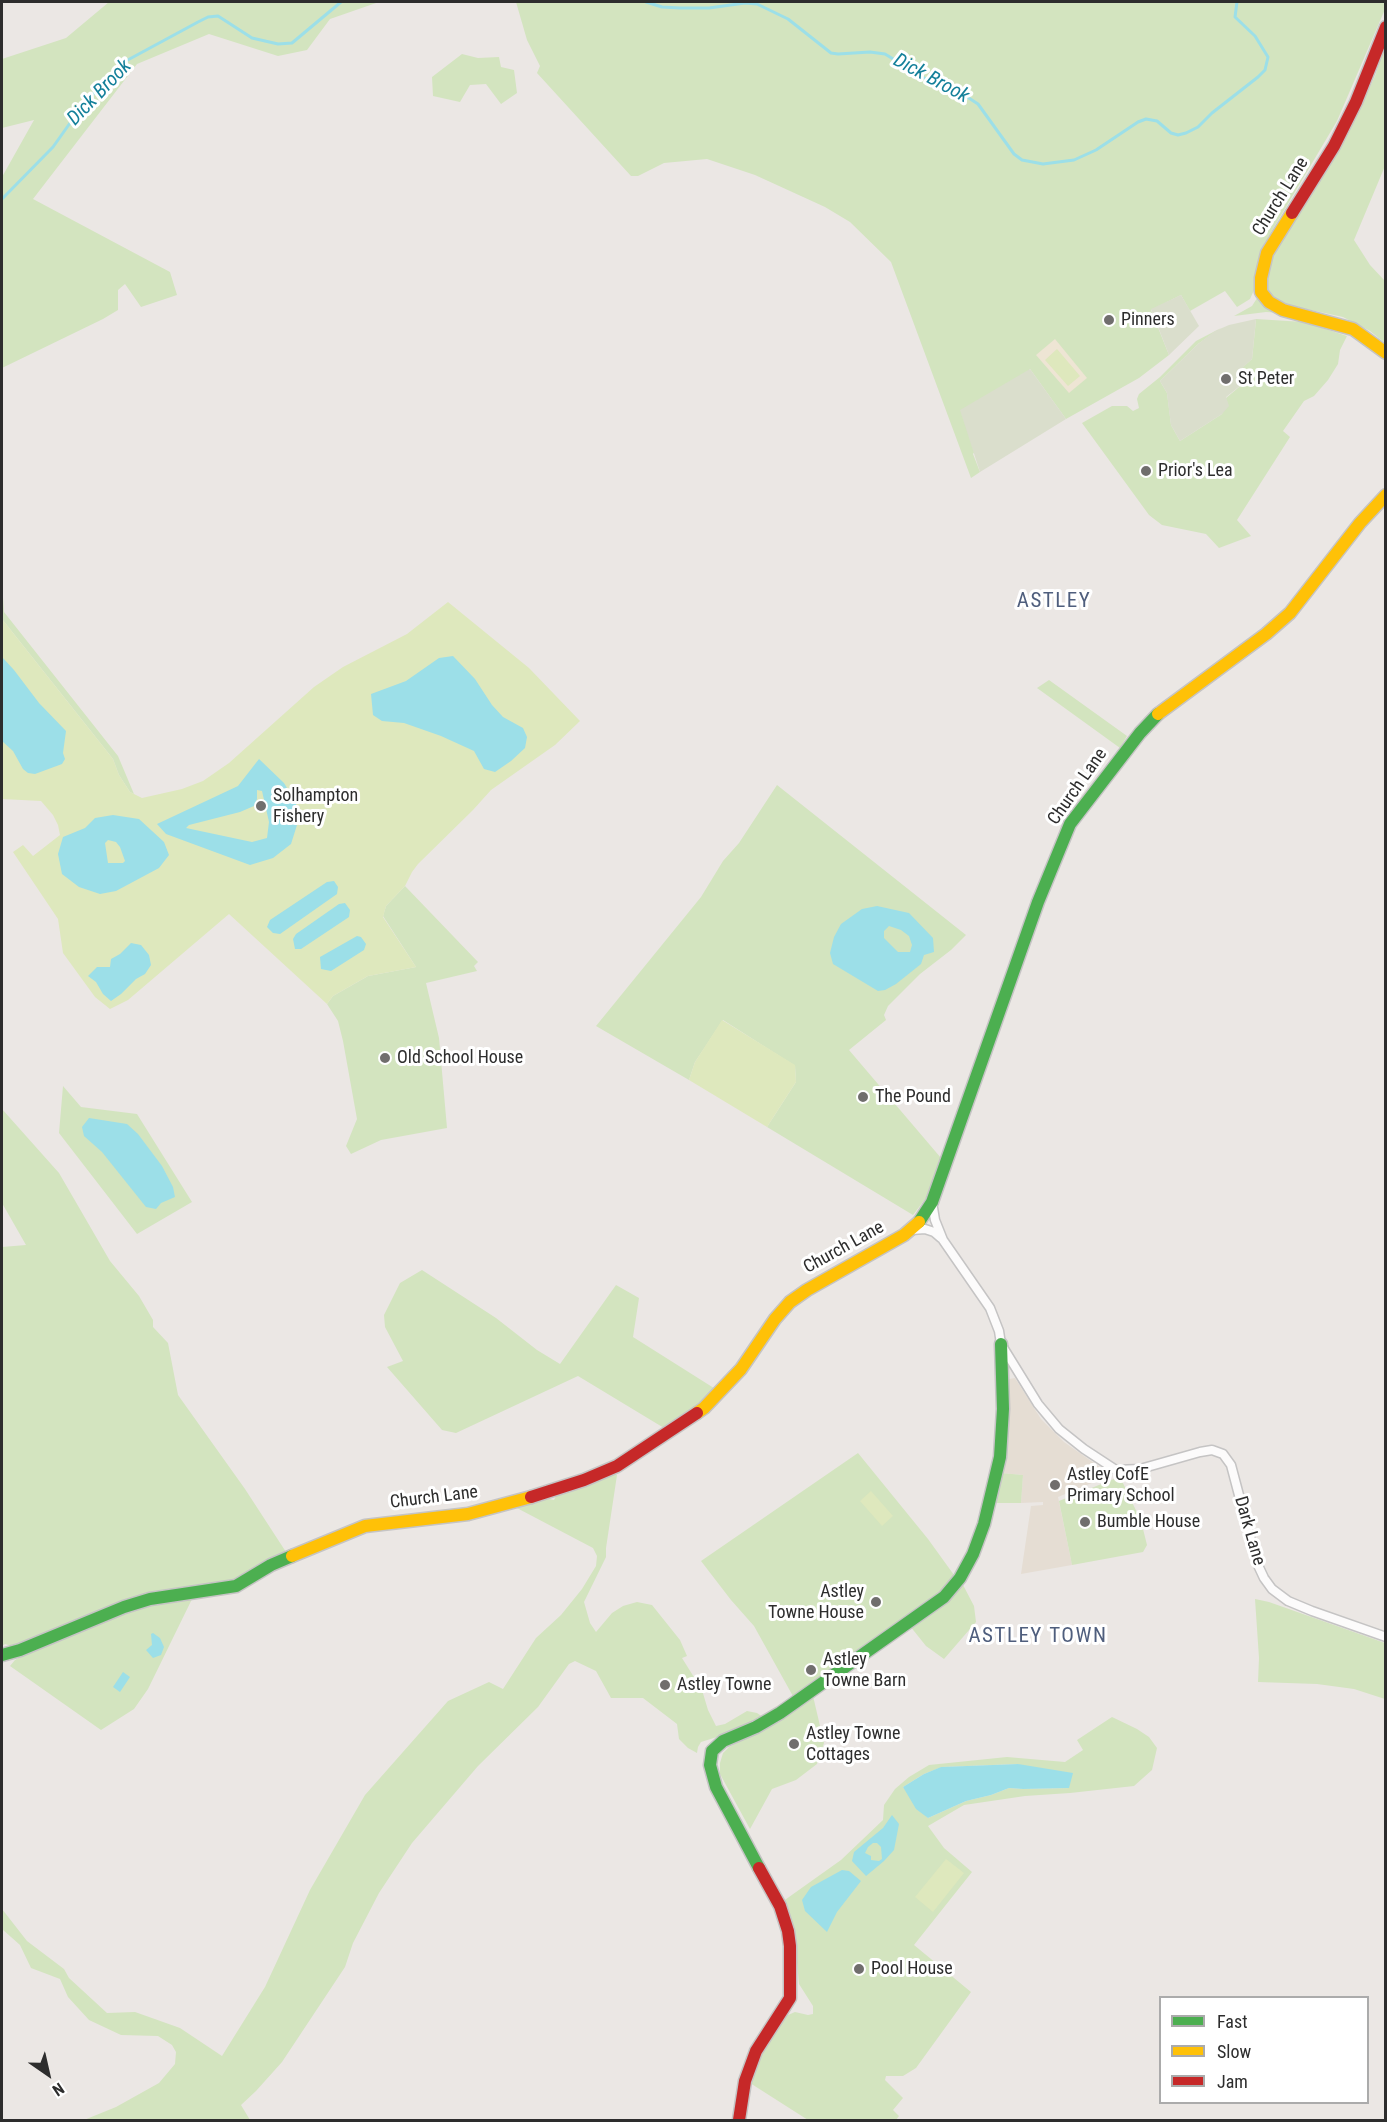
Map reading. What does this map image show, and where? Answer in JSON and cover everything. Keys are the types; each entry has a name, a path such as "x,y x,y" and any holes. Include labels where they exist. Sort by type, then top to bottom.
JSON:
{"street":[{"name":"Church Lane","path":"1386,27 1356,102 1334,146 1267,253 1261,285 1261,292 1275,306 1353,329 1386,353"},
{"name":"Church Lane","path":"2,1655 143,1601 236,1586 271,1565 365,1526 468,1514 517,1502 614,1468 696,1414 715,1398 741,1369 775,1319 790,1302 816,1284 912,1230 924,1217 932,1203 977,1080 1038,902 1070,824 1156,715 1290,613 1360,523 1386,495"},
{"path":"739,2121 745,2081 756,2051 790,1998 790,1946 780,1906 716,1787 710,1765 712,1751 723,1741 756,1727 780,1713 944,1597 960,1578 978,1543 1000,1457 1003,1409 999,1331 990,1308 944,1240 935,1221 932,1203"},
{"path":"912,1230 934,1232 944,1240"},
{"name":"Dark Lane","path":"1001,1344 1038,1404 1054,1423 1100,1461 1121,1470 1140,1469 1200,1452 1212,1450 1223,1454 1231,1466 1257,1563 1272,1589 1288,1601 1386,1637"}],"shaded area":[{"name":"Astley CofE Primary School","path":"1015,1378 1041,1419 1064,1442 1111,1475 1058,1497 1072,1565 1021,1574 1031,1506 1043,1505 1043,1502 1021,1503 1023,1475 1001,1473 1009,1379"}],"green space":[{"path":"109,2 379,2 330,19 307,50 278,56 209,34 137,64 33,199 170,272 177,295 141,307 125,284 118,290 118,310 2,368 2,177 34,120 2,128 2,59 66,38"},
{"path":"516,2 1385,2 1386,7 1337,121 1260,251 1255,288 1250,299 1237,307 1225,291 1190,311 1181,295 1151,310 1169,355 1139,378 1066,419 1030,369 973,454 980,472 971,478 891,262 850,222 825,207 755,175 707,159 664,163 638,176 631,176 537,73 540,66 527,40"},
{"path":"1385,46 1385,166 1354,240 1370,265 1385,281 1385,343 1370,331 1343,317 1283,304 1271,296 1267,277 1278,246 1348,134 1375,76"},
{"path":"462,54 478,58 499,57 501,67 514,70 517,93 501,104 486,84 470,85 460,102 433,96 432,77"},
{"path":"1261,292 1298,314 1266,312 1234,316 1252,306"},
{"path":"1181,295 1199,326 1169,355 1151,309"},
{"path":"1256,319 1304,322 1347,336 1340,350 1338,364 1314,396 1304,401 1283,431 1290,437 1237,520 1251,536 1219,548 1206,534 1162,525 1149,515 1082,423 1112,406 1127,406 1133,411 1139,408 1137,399 1139,394 1160,377 1196,341 1221,328 1198,344 1160,381 1167,393 1171,425 1180,441 1222,414 1226,398 1245,382 1237,372 1252,359"},
{"path":"1256,319 1252,359 1238,372 1245,382 1226,397 1229,406 1222,414 1180,441 1171,425 1167,393 1160,381 1198,344 1215,331 1229,325"},
{"path":"1057,349 1080,376 1068,386 1045,360"},
{"path":"1030,369 1066,419 980,472 960,410"},
{"path":"2,583 4,612 118,756 134,794 130,792 119,775 113,759 2,619"},
{"name":"Solhampton Fishery","path":"448,602 529,668 580,721 555,745 491,790 418,864 405,886 386,906 383,917 416,967 368,976 333,996 327,1004 229,914 128,1000 110,1009 95,997 63,953 58,919 13,852 23,845 33,856 60,835 53,815 41,801 2,799 2,619 113,759 119,775 130,792 142,798 182,789 203,781 229,763 314,687 343,667 407,634"},
{"path":"1049,680 1127,736 1120,748 1037,688"},
{"path":"777,785 966,935 920,974 888,1006 884,1015 886,1020 849,1050 941,1158 926,1198 913,1215 767,1127 796,1082 795,1066 723,1020 695,1062 689,1080 596,1026 701,897 723,861 739,843"},
{"path":"405,886 478,962 474,966 477,971 426,983 439,1038 447,1128 381,1140 351,1154 346,1146 357,1119 338,1021 327,1004 333,996 368,976 416,967 383,916 386,906"},
{"path":"722,1020 795,1065 796,1082 767,1127 689,1080 695,1062"},
{"path":"63,1086 81,1107 137,1114 192,1202 137,1234 59,1133"},
{"path":"2,1109 59,1173 110,1261 139,1296 153,1320 153,1327 168,1343 178,1395 245,1489 286,1552 254,1567 237,1579 212,1585 147,1594 15,1647 5,1644 2,1646 2,1247 26,1245 2,1203"},
{"path":"422,1270 496,1318 537,1350 560,1364 616,1285 639,1298 633,1337 717,1390 700,1406 664,1428 578,1376 456,1433 442,1430 387,1367 403,1361 385,1327 384,1315 400,1283"},
{"path":"858,1453 928,1539 954,1575 939,1595 794,1698 754,1626 701,1561"},
{"path":"1001,1473 1023,1475 1021,1503 996,1503"},
{"path":"612,1474 617,1475 606,1557 584,1602 590,1623 596,1632 612,1613 623,1606 637,1602 652,1605 680,1640 687,1656 682,1658 702,1690 716,1726 725,1724 747,1711 763,1717 733,1732 701,1742 697,1753 679,1739 677,1724 643,1698 611,1698 596,1671 575,1661 569,1664 538,1707 478,1766 412,1843 379,1893 353,1943 345,1967 282,2062 241,2105 250,2120 84,2120 116,2107 159,2083 175,2064 176,2052 172,2045 158,2036 121,2035 89,2020 68,1997 60,1979 31,1968 20,1945 2,1929 2,1909 27,1941 64,1969 69,1978 107,2013 135,2012 180,2028 222,2056 265,1987 310,1890 365,1795 448,1701 489,1682 503,1689 536,1638 561,1615 582,1589 596,1566 597,1556 593,1548 515,1507 544,1498 554,1500 557,1494"},
{"path":"1114,1479 1122,1481 1141,1521 1147,1545 1143,1552 1072,1565 1059,1501"},
{"path":"871,1491 893,1516 882,1526 860,1501"},
{"path":"962,1583 974,1606 976,1622 944,1659 926,1646 910,1626 945,1603"},
{"path":"193,1597 148,1689 134,1709 101,1730 10,1666 30,1651 140,1607"},
{"path":"1255,1599 1385,1643 1385,1699 1354,1689 1317,1684 1258,1682 1259,1658"},
{"path":"813,1696 824,1743 817,1764 796,1780 772,1789 750,1829 720,1774 723,1753 729,1747 762,1730"},
{"path":"1112,1717 1149,1737 1157,1748 1152,1770 1134,1786 1025,1796 964,1805 928,1826 944,1848 972,1872 914,1945 971,1992 916,2068 903,2076 886,2076 885,2080 903,2098 893,2110 899,2116 896,2120 808,2120 750,2083 757,2062 782,2020 795,2012 813,2014 813,2006 799,1984 795,1941 782,1902 841,1860 883,1820 884,1805 895,1789 929,1765 1007,1757 1065,1762 1083,1750 1077,1740","holes":["1018,1764 1069,1788 1009,1788 966,1801 928,1818 903,1787 924,1774 942,1767"]},
{"path":"946,1859 964,1873 933,1912 915,1897"}],"sand":[{"path":"1055,339 1087,378 1069,393 1036,355"}],"water":[{"path":"453,656 475,679 492,705 503,717 523,728 527,737 525,748 495,772 484,769 474,751 441,736 404,723 382,721 373,715 371,694 406,681 439,658"},
{"path":"2,657 39,703 66,731 63,753 65,759 62,764 35,774 28,773 23,769 13,751 2,741"},
{"path":"259,759 284,783 296,803 297,825 291,844 273,858 250,865 166,834 157,824 238,786","holes":["257,790 262,791 269,822 267,838 252,842 186,828 189,825 240,812 254,806"]},
{"path":"113,815 139,819 164,842 169,855 159,868 116,891 100,894 79,887 62,874 58,854 63,837 85,828 95,818","holes":["108,840 116,842 125,861 108,863 105,843"]},
{"path":"334,881 338,887 337,894 280,934 273,933 267,927 270,920 327,882"},
{"path":"345,903 350,910 349,917 301,949 295,949 293,939 296,934 339,904"},
{"path":"877,906 909,913 933,938 934,952 924,955 921,964 885,990 878,991 833,964 830,953 834,937 841,924 862,909","holes":["889,926 909,936 912,945 910,952 898,952 884,938 884,931"]},
{"path":"357,936 361,937 366,944 364,950 331,971 321,969 320,957"},
{"path":"131,943 141,945 149,955 151,965 145,974 111,1001 103,994 96,982 88,976 97,967 110,967 111,959"},
{"path":"89,1118 127,1124 138,1134 162,1166 173,1187 175,1197 161,1203 156,1209 146,1207 102,1152 84,1136 82,1127"},
{"path":"151,1634 160,1638 164,1647 161,1655 153,1658 146,1650 152,1645"},
{"path":"123,1672 130,1677 120,1692 113,1687"},
{"path":"1018,1764 1073,1773 1069,1788 1009,1788 966,1801 928,1818 916,1809 903,1787 941,1767"},
{"path":"892,1815 899,1824 894,1850 866,1876 852,1861 854,1852 883,1828","holes":["877,1843 881,1847 882,1859 879,1861 871,1860 871,1856 865,1853 868,1847"]},
{"path":"842,1870 849,1871 861,1881 837,1912 827,1932 805,1911 802,1900 811,1887"}],"waterway":[{"name":"Dick Brook","path":"2,199 53,147 80,109 124,62 208,17 218,16 252,38 278,44 292,43 341,2"},
{"name":"Dick Brook","path":"646,2 662,7 680,8 757,4 788,19 831,53 885,54 929,81 958,91 978,104 1014,154 1022,160 1043,164 1074,160 1096,150 1146,119 1157,121 1171,133 1178,135 1186,133 1198,127 1258,77 1265,70 1268,57 1255,36 1235,17 1237,2"}],"traffic: fast":[{"path":"919,1222 932,1202 1038,902 1070,824 1140,733 1158,714"},
{"path":"759,1868 716,1787 710,1765 712,1751 723,1741 756,1727 780,1713 944,1597 960,1578 973,1554 984,1524 1000,1457 1003,1409 1001,1344"},
{"path":"2,1655 150,1599 236,1586 271,1565 292,1556"}],"traffic: slow":[{"path":"1292,213 1267,253 1261,278 1261,292 1269,302 1283,310 1353,329 1386,353"},
{"path":"1158,714 1266,634 1290,613 1360,523 1386,495"},
{"path":"697,1413 741,1369 775,1319 790,1302 904,1235 919,1222"},
{"path":"292,1556 365,1526 468,1514 531,1497"}],"traffic: jam":[{"path":"1292,213 1334,146 1356,102 1386,27"},
{"path":"531,1497 584,1480 617,1466 697,1413"},
{"path":"739,2120 745,2081 756,2051 790,1998 788,1931 780,1906 759,1868"}],"place":[{"name":"Pinners","path":"1109,320"},
{"name":"St Peter","path":"1226,379"},
{"name":"Prior's Lea","path":"1146,471"},
{"name":"Solhampton Fishery","path":"261,806"},
{"name":"Old School House","path":"385,1058"},
{"name":"The Pound","path":"863,1097"},
{"name":"Astley CofE Primary School","path":"1055,1485"},
{"name":"Bumble House","path":"1085,1522"},
{"name":"Astley Towne House","path":"876,1602"},
{"name":"Astley Towne Barn","path":"811,1670"},
{"name":"Astley Towne","path":"665,1685"},
{"name":"Astley Towne Cottages","path":"794,1744"},
{"name":"Pool House","path":"859,1969"}],"district":[{"name":"ASTLEY","path":"1054,602"},
{"name":"ASTLEY TOWN","path":"1038,1637"}]}
